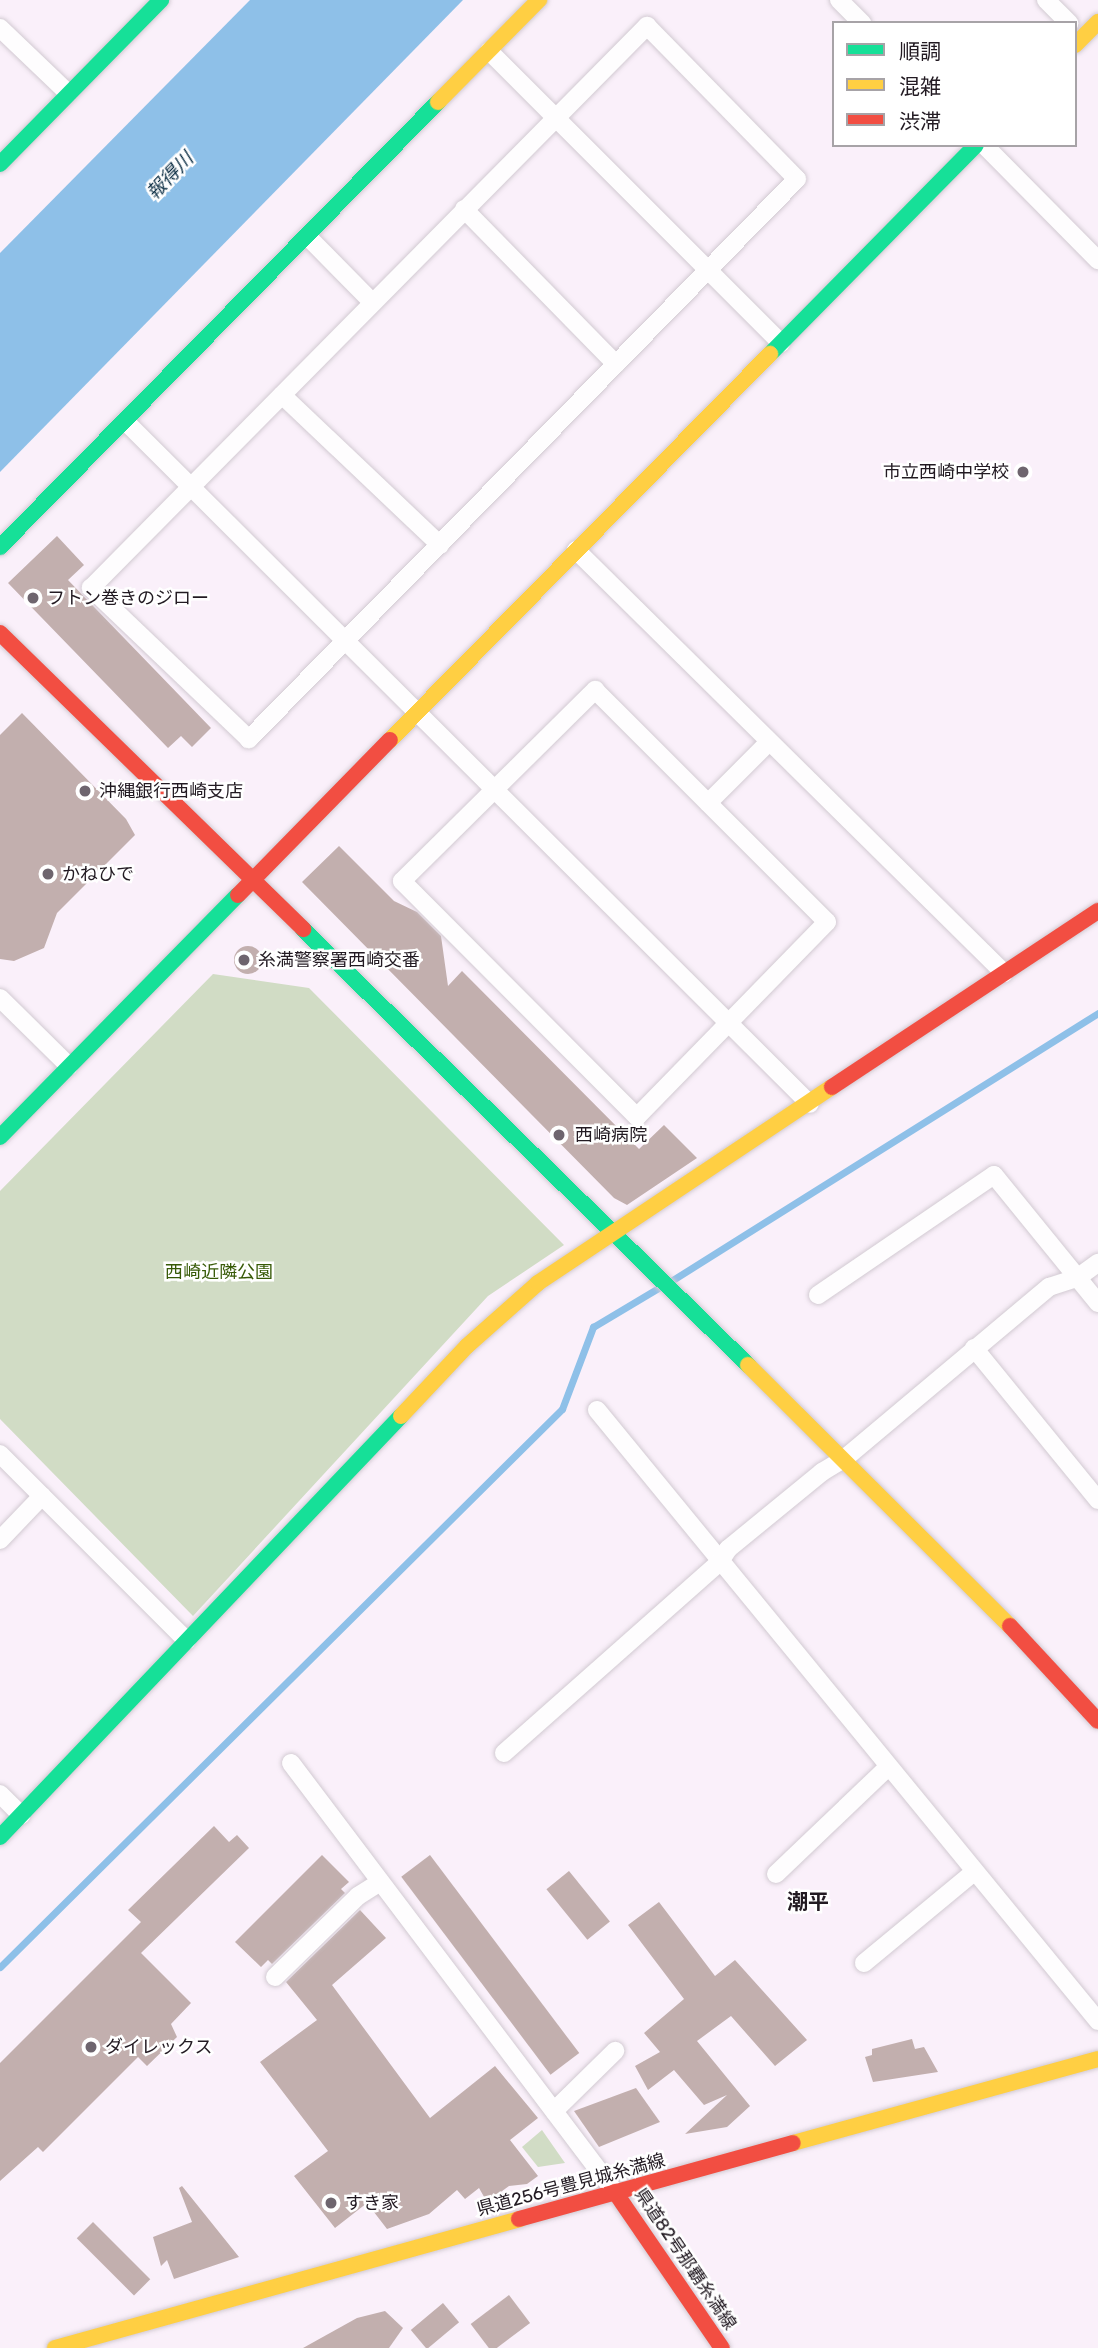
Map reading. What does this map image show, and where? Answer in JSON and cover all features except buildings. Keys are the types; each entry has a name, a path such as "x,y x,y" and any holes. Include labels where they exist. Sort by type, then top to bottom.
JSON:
{"street":[{"path":"0,547 539,0"},
{"path":"839,0 860,21"},
{"path":"1046,0 1067,21"},
{"path":"0,164 152,3"},
{"path":"1083,39 1098,22"},
{"path":"647,26 797,179 249,739 91,588 554,117 647,26"},
{"path":"0,28 68,93"},
{"path":"489,51 781,343"},
{"path":"0,1137 974,147"},
{"path":"986,147 1098,260"},
{"path":"464,209 616,365"},
{"path":"307,236 372,302"},
{"path":"282,395 440,545"},
{"path":"125,421 810,1104"},
{"path":"576,550 1003,973"},
{"path":"0,633 613,1237 707,1324 844,1459 1046,1662 1098,1721"},
{"path":"595,690 708,803 827,922 637,1117 402,881 595,690"},
{"path":"708,803 769,741"},
{"path":"0,1838 467,1346 538,1283 613,1237 1098,911"},
{"path":"0,998 69,1066"},
{"path":"818,1295 994,1175 1098,1303"},
{"path":"504,1753 719,1563 739,1541 844,1459 1049,1287 1077,1278 1098,1263"},
{"path":"974,1348 1098,1500"},
{"path":"597,1410 719,1563 1098,2021"},
{"path":"0,1454 187,1641"},
{"path":"0,1540 42,1496"},
{"path":"291,1763 615,2192"},
{"path":"776,1874 888,1767"},
{"path":"0,1794 21,1815"},
{"path":"864,1963 974,1872"},
{"path":"275,1977 358,1896 380,1882"},
{"path":"554,2111 615,2052"},
{"name":"県道256号豊見城糸満線","path":"55,2348 1098,2059"},
{"name":"県道82号那覇糸満線","path":"615,2192 722,2348"}],"green space":[{"name":"西崎近隣公園","path":"213,974 309,988 564,1245 488,1296 193,1616 0,1419 0,1191"},
{"path":"542,2130 565,2163 538,2167 522,2147"}],"water":[{"name":"報得川","path":"250,0 463,0 0,472 0,253"}],"waterway":[{"path":"671,1281 1098,1013"},
{"path":"0,1967 562,1409 593,1327 660,1287"}],"traffic: fast":[{"path":"0,164 161,0"},
{"path":"0,547 438,102"},
{"path":"770,354 974,147"},
{"path":"0,1137 238,895"},
{"path":"303,929 748,1365"},
{"path":"0,1837 401,1416"}],"traffic: slow":[{"path":"438,102 539,0"},
{"path":"1077,43 1098,22"},
{"path":"390,740 770,354"},
{"path":"401,1416 467,1346 538,1283 832,1087"},
{"path":"748,1365 1010,1626"},
{"path":"793,2143 1098,2059"},
{"path":"55,2348 519,2219"}],"traffic: jam":[{"path":"0,633 303,929"},
{"path":"238,895 390,740"},
{"path":"832,1087 1098,911"},
{"path":"1010,1626 1098,1721"},
{"path":"519,2219 793,2143"},
{"path":"615,2192 722,2348"}],"place":[{"name":"市立西崎中学校","path":"1023,472"},
{"name":"フトン巻きのジロー","path":"33,598"},
{"name":"沖縄銀行西崎支店","path":"85,791"},
{"name":"かねひで","path":"48,874"},
{"name":"糸満警察署西崎交番","path":"244,960"},
{"name":"西崎病院","path":"559,1135"},
{"name":"ダイレックス","path":"91,2047"},
{"name":"すき家","path":"331,2203"}],"district":[{"name":"潮平","path":"808,1902"}]}
